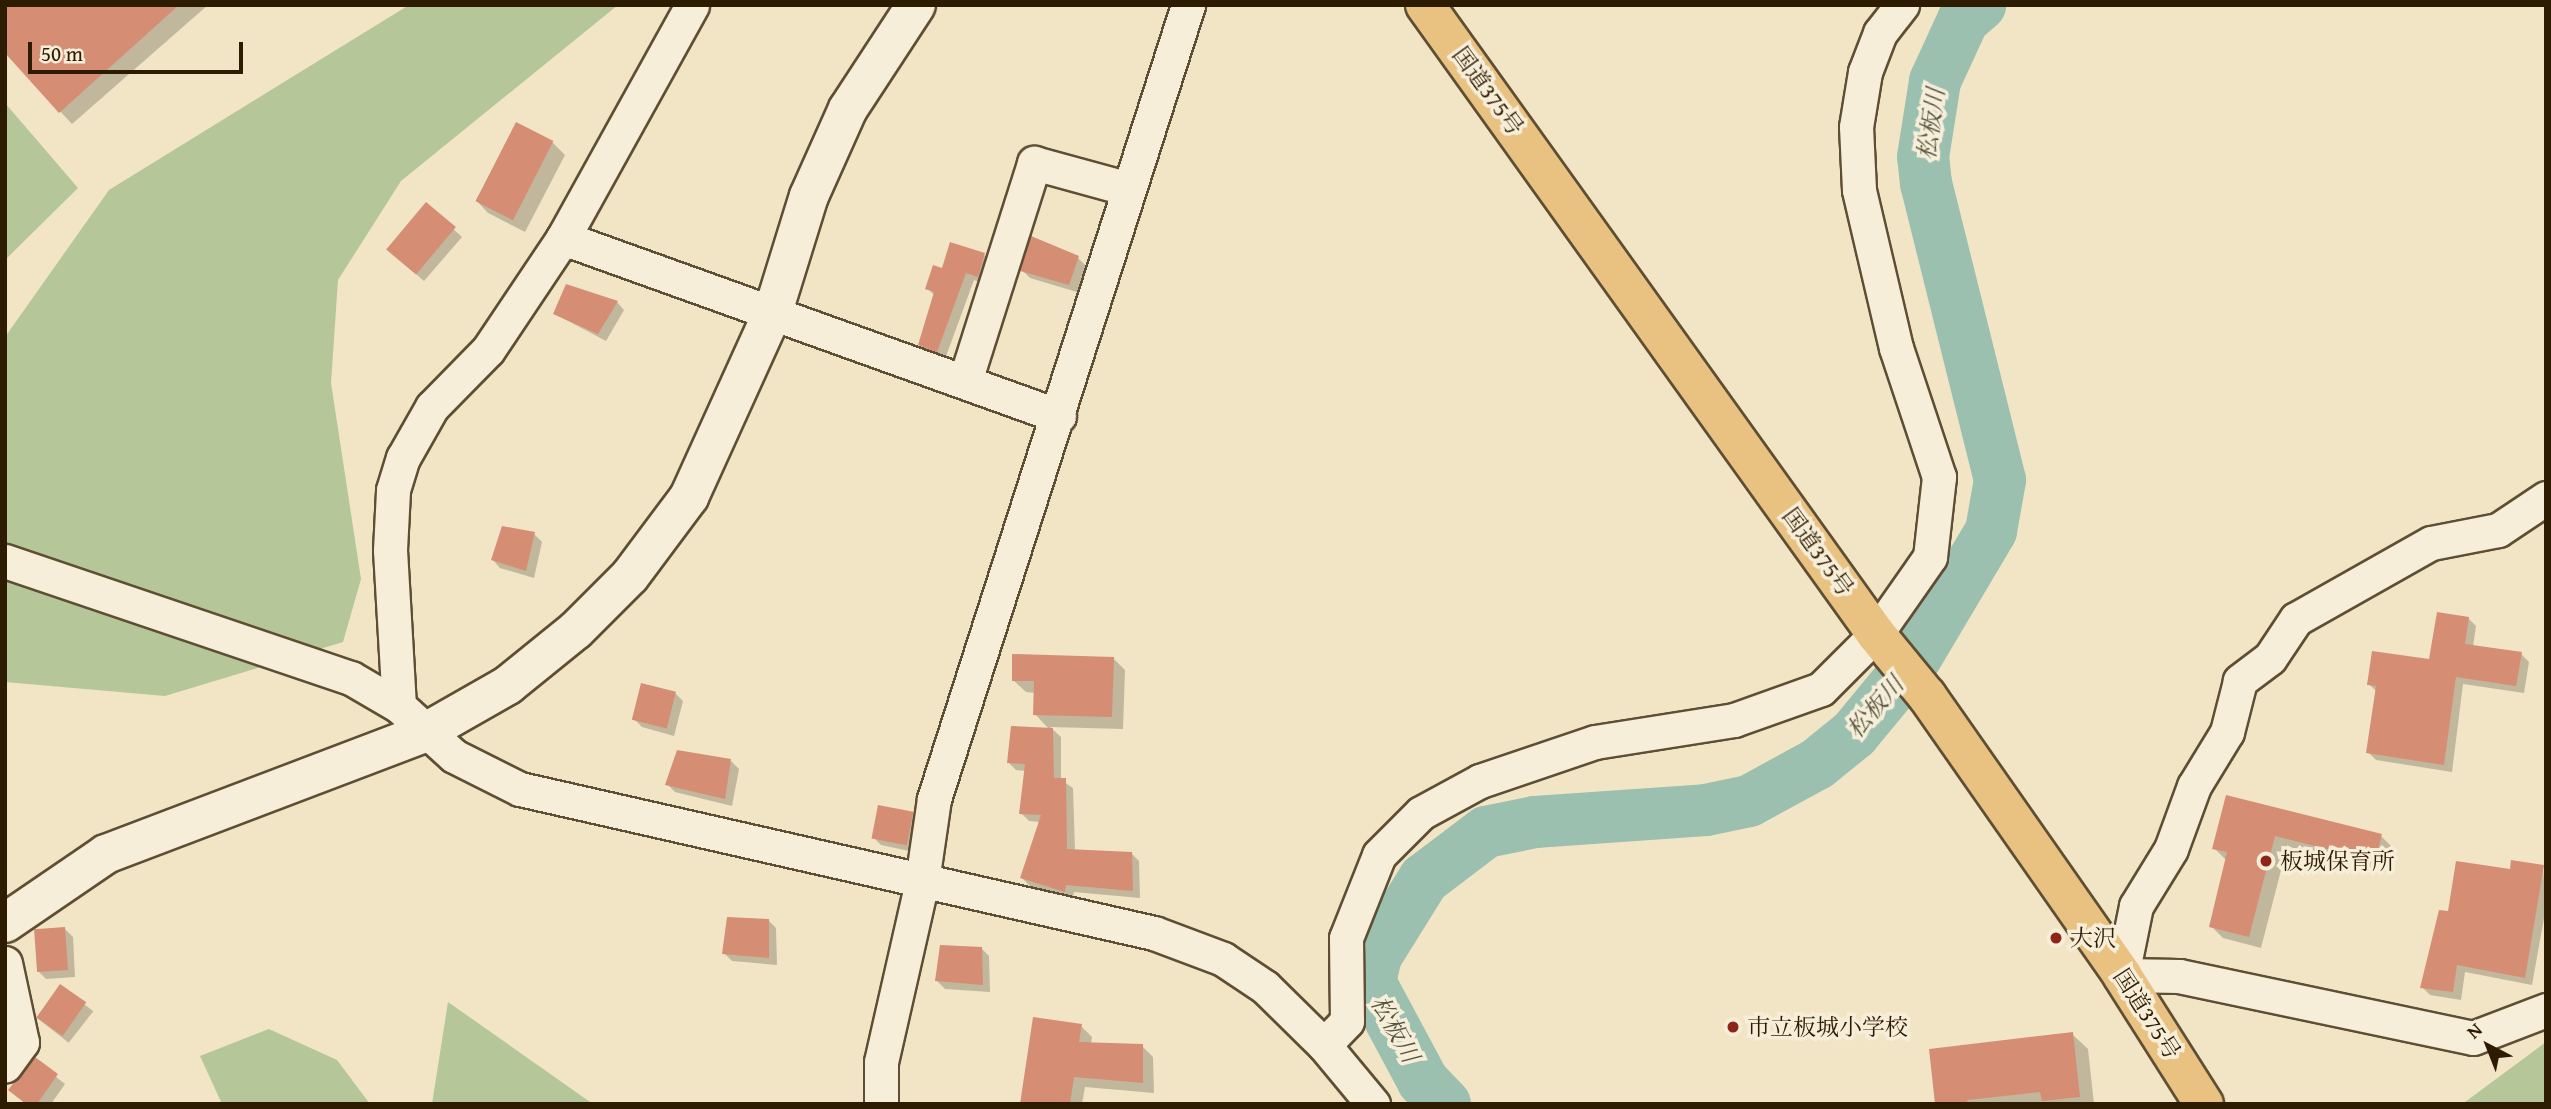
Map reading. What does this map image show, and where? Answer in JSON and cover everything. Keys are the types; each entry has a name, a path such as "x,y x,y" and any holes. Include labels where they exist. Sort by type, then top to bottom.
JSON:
{"highway":[{"name":"国道375号","path":"1425,5 1884,643 1927,696 2122,975 2204,1104"}],"street":[{"path":"411,720 390,550 393,491 402,458 432,407 488,351 563,238 692,5"},
{"path":"5,923 106,854 411,720 509,685 576,630 630,576 689,497 773,313 809,196 848,109 916,5"},
{"path":"880,1086 922,881 938,786 976,656 1059,416 1188,5"},
{"path":"1324,1045 1347,1021 1346,938 1379,855 1421,813 1480,781 1595,742 1734,720 1821,689 1884,643 1930,557 1939,477 1896,348 1859,190 1856,127 1865,72 1880,33 1902,5"},
{"path":"965,381 1034,163 1129,189"},
{"path":"563,238 1059,416"},
{"path":"2546,498 2498,530 2431,543 2297,620 2270,658 2240,681 2227,732 2194,786 2171,849 2136,906 2122,975 2179,976 2473,1038 2546,1010"},
{"path":"5,561 351,678 411,720 454,756 520,789 1154,933 1223,959 1265,987 1324,1045 1373,1104"},
{"path":"5,963 22,1042 5,1065"}],"green space":[{"path":"409,5 618,5 401,181 338,280 331,383 361,579 343,642 165,696 5,682 5,337 109,190"},
{"path":"5,103 78,188 5,260"},
{"path":"448,1002 593,1104 432,1104"},
{"path":"269,1029 337,1060 370,1104 222,1104 200,1056"},
{"path":"2546,1042 2546,1104 2465,1104 2465,1102"}],"building":[{"path":"5,5 179,5 59,113 5,53"},
{"path":"516,122 553,141 513,220 476,201"},
{"path":"426,202 456,227 416,275 386,249"},
{"path":"1031,236 1079,256 1069,285 1020,271"},
{"path":"950,242 985,253 978,277 966,273 937,352 918,345 934,292 925,289 933,265 942,268"},
{"path":"566,284 618,301 598,334 553,314"},
{"path":"502,526 535,532 526,571 491,560"},
{"path":"2437,612 2469,617 2465,644 2522,652 2516,686 2456,677 2444,765 2366,753 2376,686 2367,685 2372,651 2429,659"},
{"path":"1012,654 1114,657 1112,717 1033,715 1034,681 1012,681"},
{"path":"641,683 676,692 667,729 632,720"},
{"path":"1011,726 1053,728 1054,778 1066,778 1067,849 1132,852 1133,891 1066,885 1065,892 1020,878 1041,815 1019,814 1025,764 1007,763"},
{"path":"677,750 731,759 725,799 665,785"},
{"path":"2226,795 2382,834 2375,861 2275,836 2249,937 2209,927 2227,852 2212,849"},
{"path":"878,805 913,812 907,845 872,838"},
{"path":"2511,860 2544,865 2525,978 2457,965 2453,992 2420,988 2439,910 2448,911 2456,861 2510,869"},
{"path":"727,917 769,919 769,958 722,954"},
{"path":"65,927 68,970 37,972 34,929"},
{"path":"940,945 982,947 983,985 935,981"},
{"path":"60,984 86,1002 63,1036 36,1018"},
{"path":"1033,1017 1082,1024 1079,1042 1143,1044 1143,1083 1074,1077 1070,1104 1020,1104"},
{"path":"2073,1032 2080,1097 2042,1101 2040,1092 1967,1100 1968,1104 1935,1104 1929,1049"},
{"path":"35,1057 58,1074 37,1104 26,1104 8,1090"}],"waterway":[{"name":"松板川","path":"1445,1104 1423,1081 1370,982 1376,956 1424,879 1486,832 1535,822 1706,810 1749,801 1817,764 1854,734 1912,664 1991,531 2000,480 1926,184 1923,157 1935,81 1963,20 1980,5"}],"place":[{"name":"板城保育所","path":"2266,861"},
{"name":"大沢","path":"2056,938"},
{"name":"市立板城小学校","path":"1733,1027"}]}
